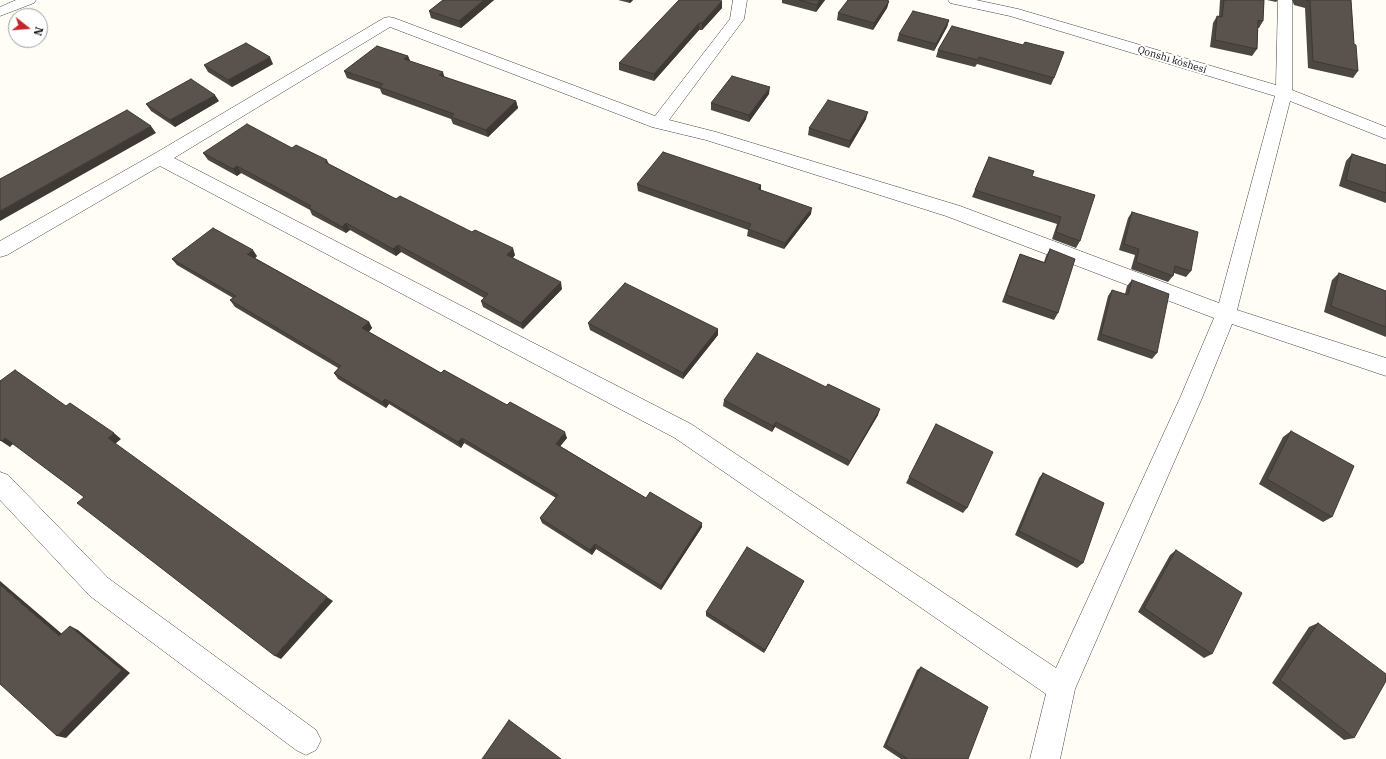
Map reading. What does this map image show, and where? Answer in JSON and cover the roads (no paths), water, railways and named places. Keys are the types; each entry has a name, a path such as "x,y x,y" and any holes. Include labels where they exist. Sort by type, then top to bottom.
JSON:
{"street":[{"path":"0,12 29,0"},
{"path":"658,123 737,19 740,0"},
{"name":"Qonshı kóshesi","path":"955,0 1016,6 1284,93 1386,133"},
{"path":"1045,759 1061,688 1191,398 1226,314 1284,93 1285,0"},
{"path":"0,250 160,158 389,21 658,123 710,136 953,211 1226,314 1386,367"},
{"path":"160,158 683,431 1061,688"},
{"path":"0,483 99,587 306,740"}]}
